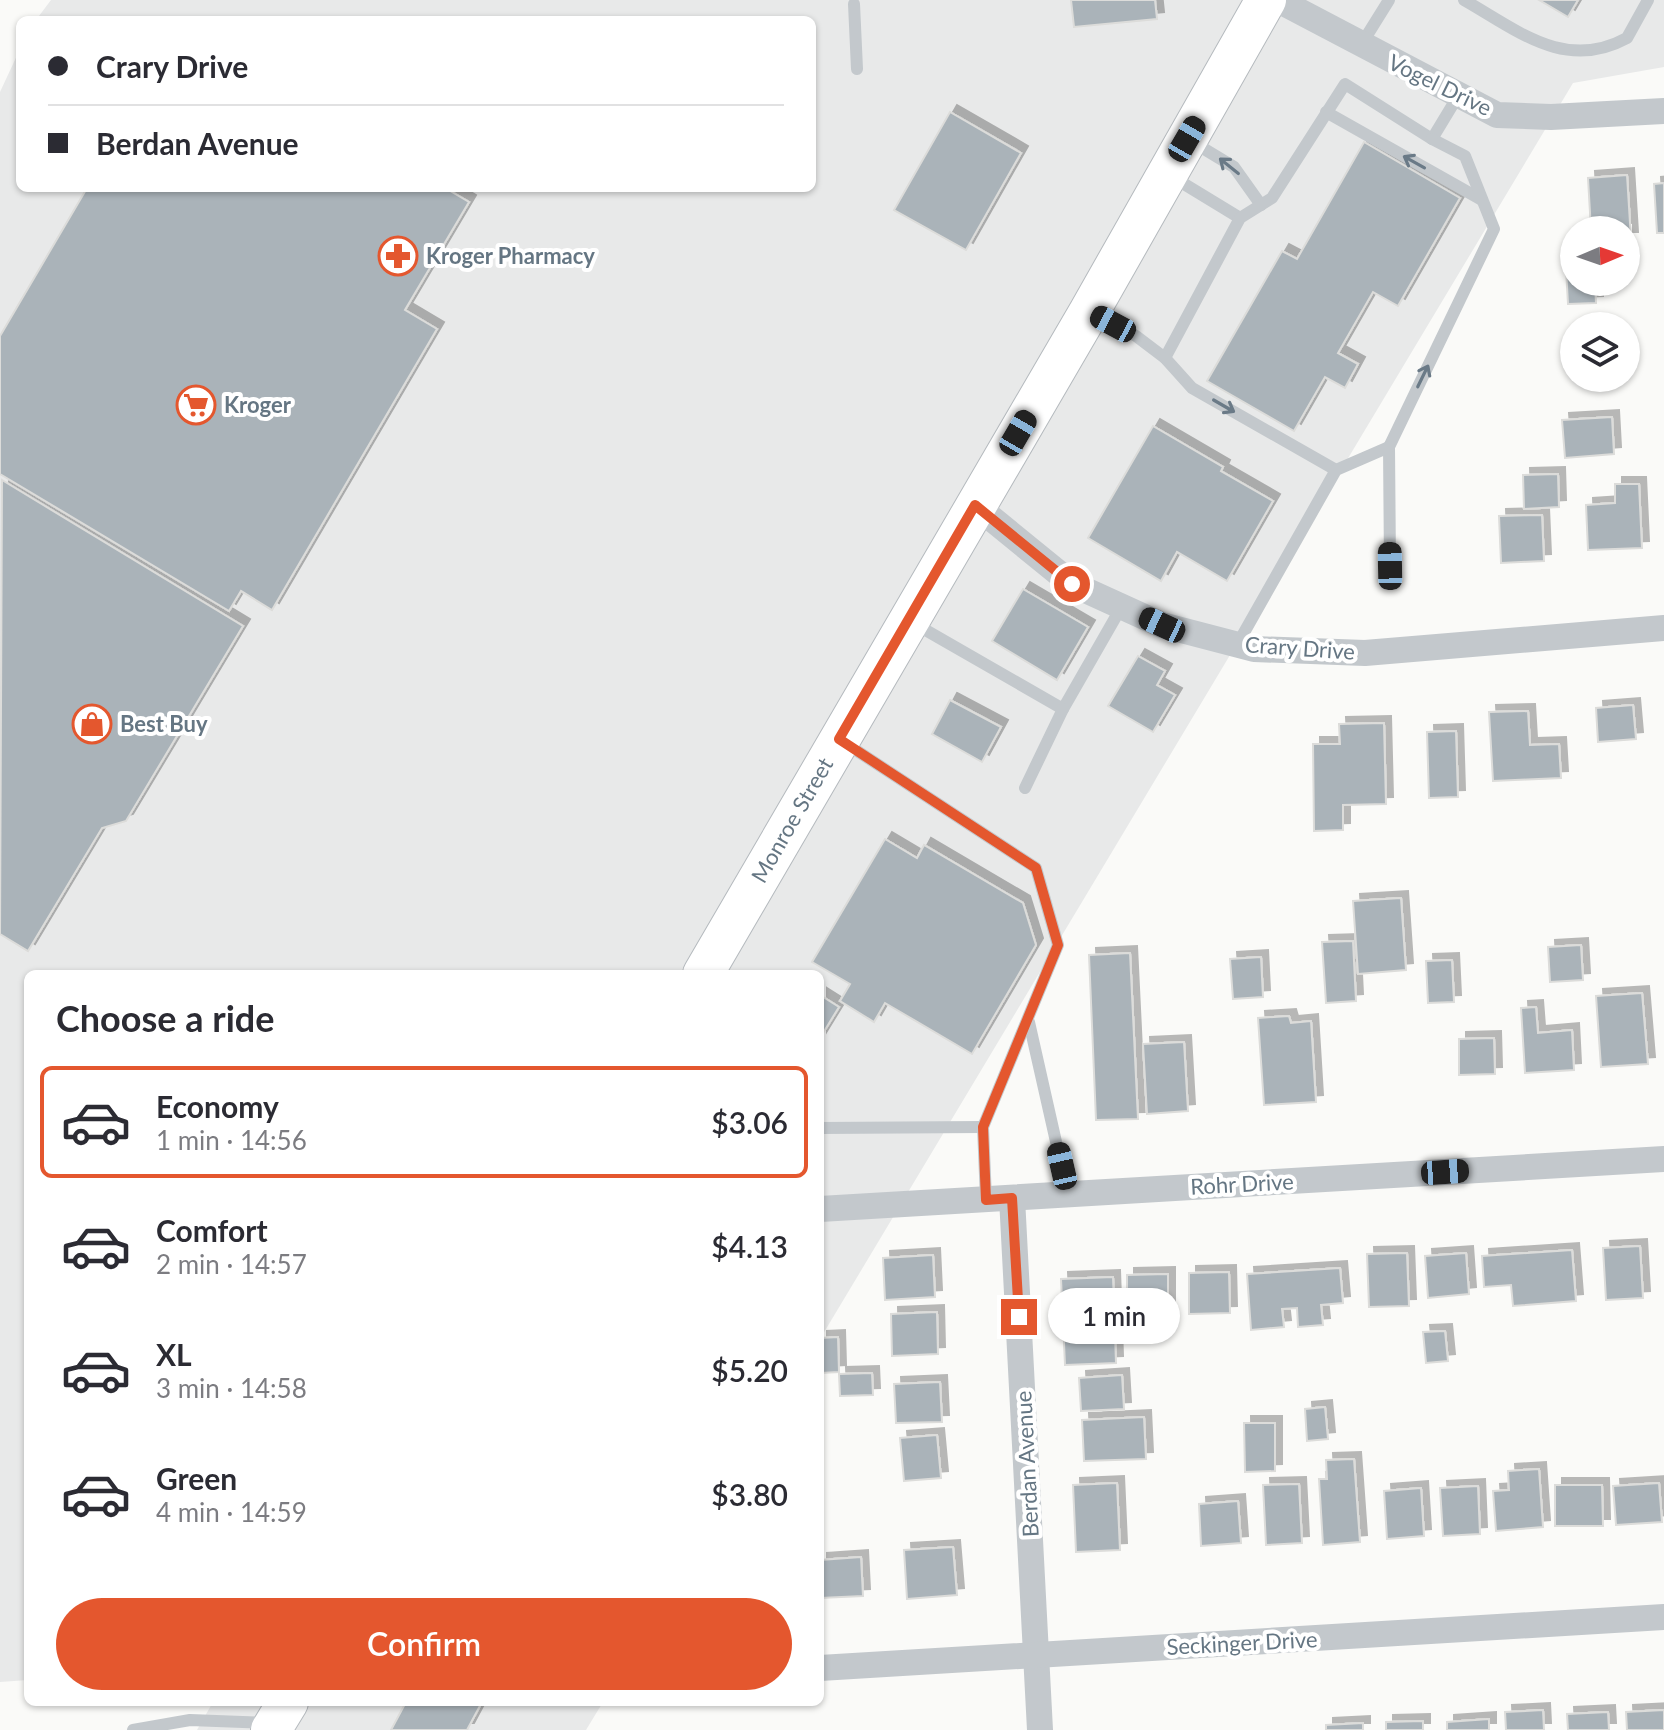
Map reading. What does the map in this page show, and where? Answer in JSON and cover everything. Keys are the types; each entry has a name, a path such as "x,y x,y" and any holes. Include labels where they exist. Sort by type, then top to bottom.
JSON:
{"main road":[{"name":"Monroe Street","path":"705,970 1089,312 1262,5"}],"street":[{"name":"Vogel Drive","path":"1262,5 1361,45 1497,115 1551,117 1664,111"},
{"name":"Crary Drive","path":"975,505 1072,584 1162,625 1254,649 1365,653 1664,628"},
{"name":"Rohr Drive","path":"824,1209 1664,1159"},
{"name":"Berdan Avenue","path":"1012,1198 1040,1730"},
{"name":"Seckinger Drive","path":"824,1668 1664,1617"}],"lane":[{"path":"1361,45 1389,0"},
{"path":"1464,0 1543,45 1562,52 1599,48 1627,38 1648,0"},
{"path":"855,1 857,69"},
{"path":"1165,358 1240,218 1272,198 1345,84 1432,139 1465,156 1494,229 1389,447 1390,566"},
{"path":"1432,139 1458,96"},
{"path":"1326,112 1482,200"},
{"path":"1187,139 1234,167 1261,205"},
{"path":"1166,173 1240,218"},
{"path":"1089,312 1136,336 1165,358 1192,388 1336,470"},
{"path":"1237,645 1336,470 1389,447"},
{"path":"1025,788 1063,709 1122,606"},
{"path":"908,620 1063,709"},
{"path":"839,739 1036,868 1058,945 983,1127 986,1200"},
{"path":"1028,1021 1068,1195"},
{"path":"824,1128 983,1127"},
{"path":"133,1730 190,1720 278,1718"}],"shaded area":[{"path":"51,0 1664,0 1664,67 1573,83 824,1332 824,970 24,970 24,1680 0,1682 0,92 16,58 16,192 816,192 816,16 39,16"},
{"path":"211,1706 601,1706 586,1730 197,1730"}],"building":[{"path":"1071,0 1155,0 1157,19 1074,27"},
{"path":"1539,0 1578,0 1568,17"},
{"path":"950,112 1021,153 966,250 894,210"},
{"path":"1364,142 1460,198 1398,306 1373,292 1338,353 1358,364 1345,388 1325,377 1294,431 1207,381 1282,251 1297,259"},
{"path":"1627,175 1630,216 1590,216 1588,178"},
{"path":"1664,183 1664,233 1657,233 1654,184"},
{"name":"Kroger","path":"85,192 452,192 469,202 405,310 437,329 272,610 241,591 229,611 0,474 0,336"},
{"path":"1568,296 1596,296 1596,303 1568,304"},
{"path":"1612,417 1614,454 1565,458 1562,420"},
{"path":"1153,426 1273,501 1227,581 1177,552 1161,581 1088,538"},
{"path":"1558,474 1559,507 1524,509 1523,475"},
{"name":"Best Buy","path":"2,480 243,626 126,821 102,828 28,951 0,934"},
{"path":"1615,484 1639,484 1642,548 1588,550 1586,505 1615,503"},
{"path":"1542,515 1544,561 1501,563 1499,516"},
{"path":"1023,589 1088,627 1057,680 992,641"},
{"path":"1138,656 1165,671 1157,685 1175,695 1153,732 1108,706"},
{"path":"950,700 1001,727 982,762 932,734"},
{"path":"1633,705 1636,739 1598,742 1596,708"},
{"path":"1528,711 1530,745 1559,744 1561,778 1493,781 1489,712"},
{"path":"1384,723 1386,804 1343,805 1343,830 1314,831 1313,744 1340,744 1339,724"},
{"path":"1456,731 1458,797 1429,798 1427,732"},
{"path":"885,839 917,858 924,845 1023,903 1036,945 972,1054 885,1003 874,1022 840,1001 850,984 812,962"},
{"path":"1401,898 1406,970 1358,974 1353,901"},
{"path":"1353,941 1356,1001 1326,1003 1322,942"},
{"path":"1581,945 1583,980 1550,982 1548,947"},
{"path":"1130,953 1138,1119 1096,1120 1089,955"},
{"path":"1261,957 1263,997 1233,999 1230,959"},
{"path":"1452,960 1454,1002 1428,1003 1426,961"},
{"path":"1642,993 1648,1064 1601,1067 1596,996"},
{"path":"824,998 839,1007 824,1031"},
{"path":"1536,1007 1538,1033 1572,1030 1574,1070 1525,1073 1521,1008"},
{"path":"1289,1016 1291,1023 1311,1021 1316,1102 1264,1105 1258,1018"},
{"path":"1494,1038 1495,1074 1459,1075 1459,1039"},
{"path":"1184,1042 1188,1111 1147,1114 1143,1044"},
{"path":"1640,1246 1643,1298 1606,1300 1603,1248"},
{"path":"1572,1250 1576,1301 1513,1306 1511,1285 1484,1287 1482,1256"},
{"path":"1407,1253 1409,1306 1369,1307 1367,1254"},
{"path":"1466,1253 1469,1294 1428,1298 1425,1256"},
{"path":"933,1255 935,1297 885,1300 883,1258"},
{"path":"1340,1268 1343,1303 1321,1305 1323,1325 1298,1327 1297,1308 1282,1309 1284,1327 1251,1330 1247,1274"},
{"path":"1229,1272 1230,1313 1189,1314 1189,1273"},
{"path":"1168,1274 1168,1309 1127,1309 1127,1275"},
{"path":"1113,1277 1116,1363 1065,1365 1061,1279"},
{"path":"937,1312 938,1354 892,1356 891,1314"},
{"path":"1445,1331 1448,1361 1426,1363 1423,1332"},
{"path":"838,1337 839,1372 824,1373 824,1338"},
{"path":"872,1373 873,1395 840,1396 839,1374"},
{"path":"1122,1375 1124,1409 1081,1411 1079,1378"},
{"path":"940,1382 942,1422 896,1423 894,1384"},
{"path":"1325,1407 1328,1439 1307,1441 1305,1409"},
{"path":"1144,1417 1146,1459 1084,1461 1082,1420"},
{"path":"1244,1423 1275,1423 1275,1471 1245,1472"},
{"path":"937,1435 941,1478 904,1481 900,1438"},
{"path":"1354,1459 1360,1542 1323,1545 1319,1479 1327,1479 1326,1460"},
{"path":"1539,1469 1543,1527 1496,1531 1493,1491 1509,1490 1508,1471"},
{"path":"1117,1483 1120,1550 1076,1552 1073,1485"},
{"path":"1659,1483 1662,1522 1616,1525 1613,1486"},
{"path":"1299,1484 1302,1543 1266,1545 1263,1485"},
{"path":"1555,1485 1602,1485 1603,1526 1555,1526"},
{"path":"1478,1486 1480,1534 1443,1536 1440,1488"},
{"path":"1421,1488 1424,1536 1387,1539 1384,1491"},
{"path":"1238,1501 1241,1543 1201,1546 1199,1504"},
{"path":"953,1547 957,1595 907,1599 904,1550"},
{"path":"861,1557 863,1596 824,1598 824,1560"},
{"path":"404,1706 480,1706 467,1730 391,1730"},
{"path":"1543,1710 1544,1730 1506,1730 1505,1712"},
{"path":"1664,1710 1664,1730 1627,1730 1626,1712"},
{"path":"1608,1712 1609,1730 1568,1730 1567,1714"},
{"path":"1489,1719 1489,1730 1447,1730 1447,1722"},
{"path":"1423,1721 1423,1730 1386,1730 1386,1722"},
{"path":"1363,1723 1363,1730 1326,1730 1326,1725"}],"place":[{"name":"Kroger Pharmacy","path":"398,256"},
{"name":"Kroger","path":"196,405"},
{"name":"Best Buy","path":"92,724"}],"route":[{"path":"1019,1317 1012,1198 986,1200 983,1127 1058,945 1036,868 839,739 975,505 1072,584"}]}
